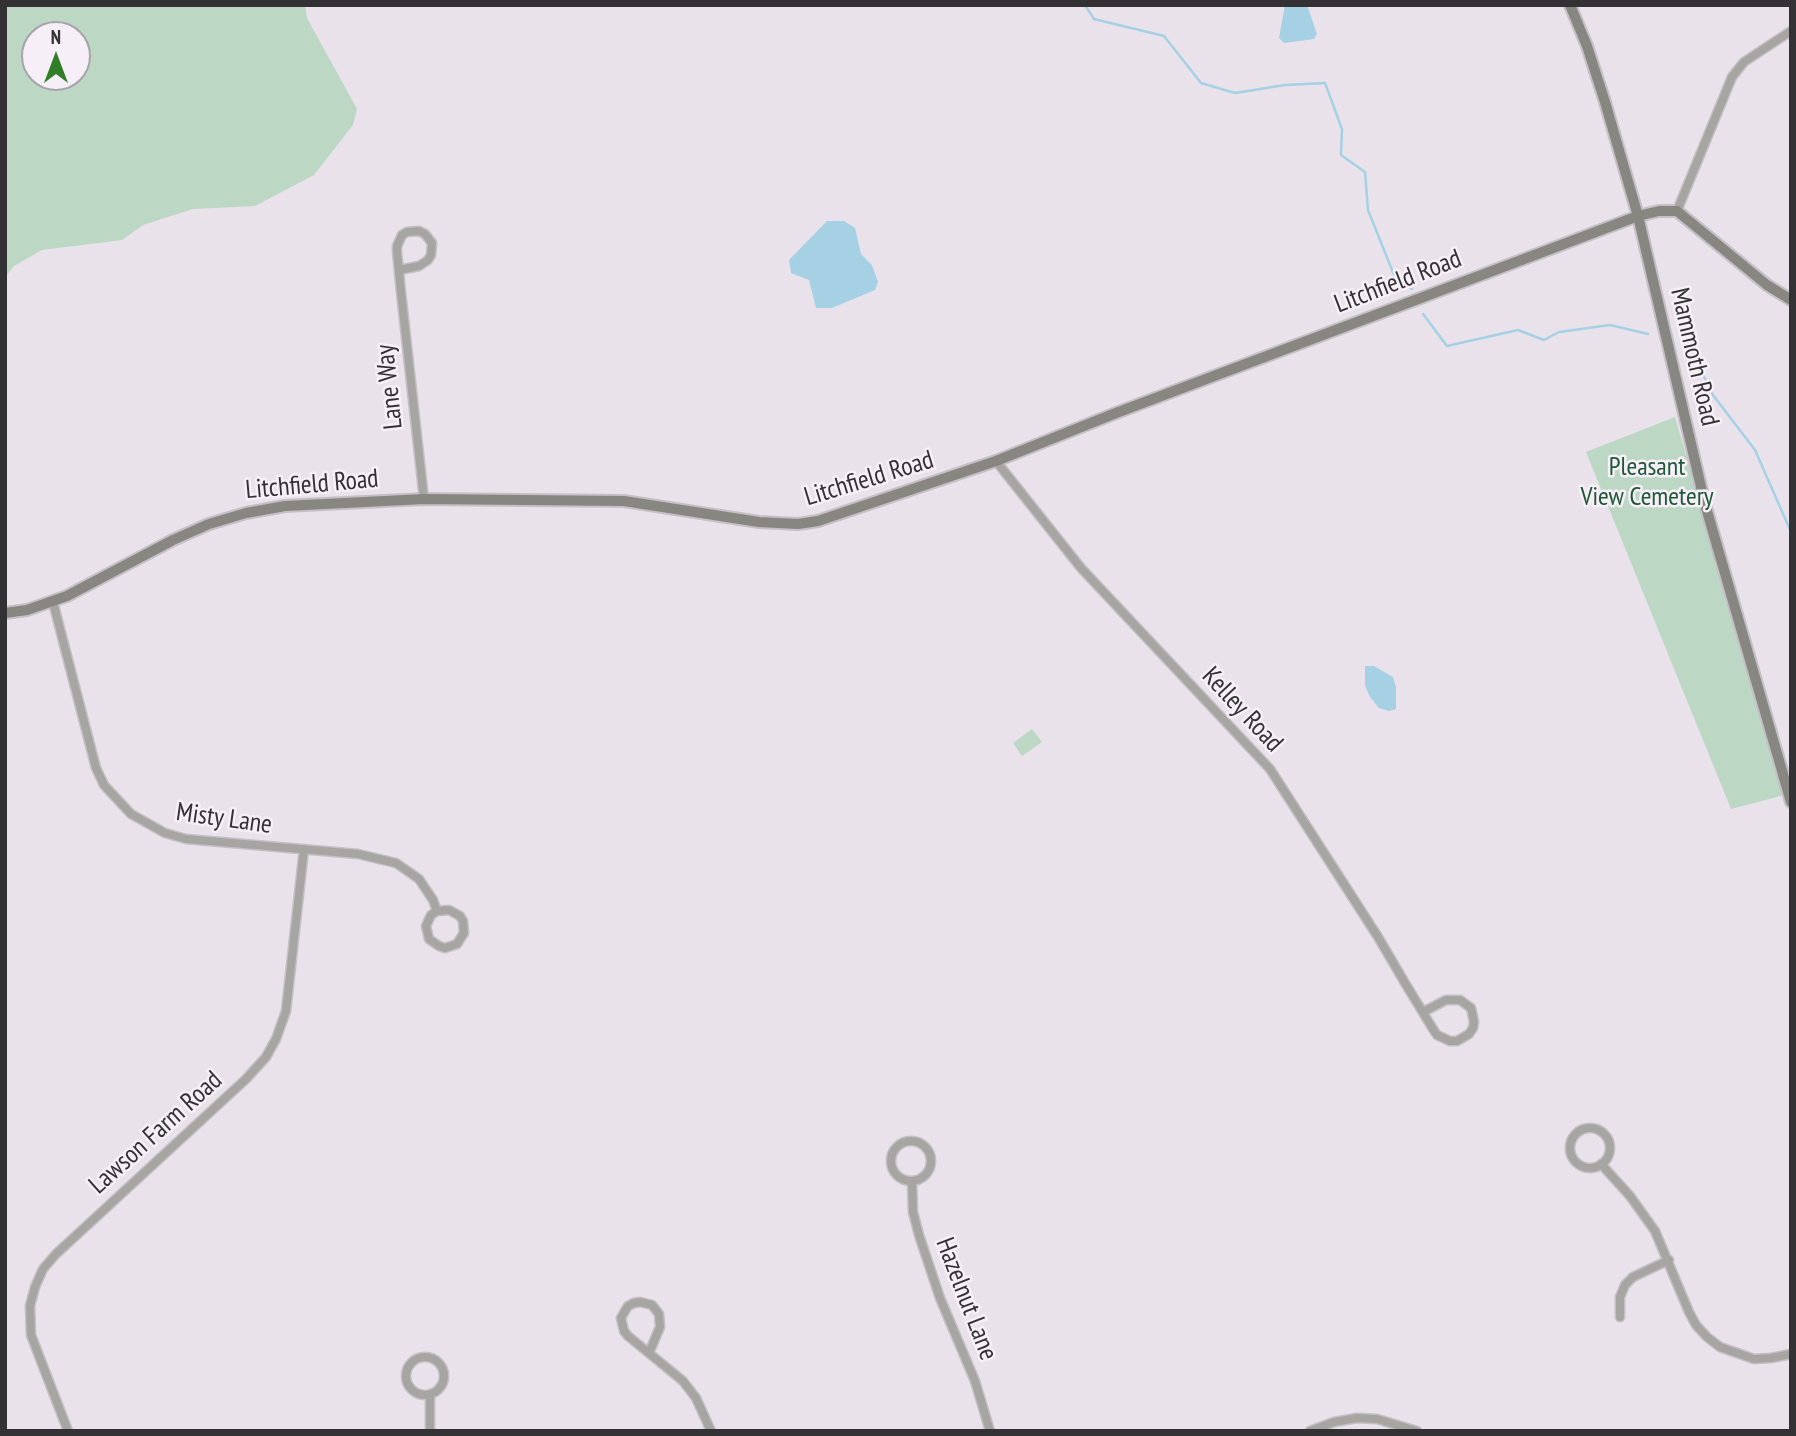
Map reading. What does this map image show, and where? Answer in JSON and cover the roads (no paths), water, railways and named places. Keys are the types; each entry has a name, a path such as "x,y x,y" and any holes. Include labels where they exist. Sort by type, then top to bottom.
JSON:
{"street":[{"name":"Mammoth Road","path":"1570,5 1587,46 1638,216 1705,504 1791,802"},
{"path":"1791,31 1744,62 1732,77 1677,211 1767,285 1791,300"},
{"name":"Litchfield Road","path":"5,613 53,602 94,584 174,540 228,518 285,506 424,499 624,501 759,522 798,524 818,521 996,461 1116,412 1638,216 1659,211 1677,211"},
{"name":"Lane Way","path":"399,270 419,266 428,260 432,243 425,234 419,231 407,232 397,246 399,270 424,499"},
{"name":"Kelley Road","path":"996,461 1081,568 1270,769 1365,916 1423,1012 1437,1035 1450,1041 1464,1039 1473,1028 1471,1008 1460,1000 1446,1000 1423,1012"},
{"name":"Misty Lane","path":"53,602 96,768 104,785 116,800 144,824 186,839 358,854 396,863 419,879 437,911"},
{"name":"Lawson Farm Road","path":"68,1431 30,1335 30,1306 35,1287 43,1269 56,1254 246,1079 266,1057 286,1011 304,849"},
{"path":"449,910 460,916 464,933 457,944 445,948 429,939 426,926 437,911 449,910"},
{"path":"1581,1130 1600,1130 1609,1140 1609,1154 1601,1164 1589,1168 1577,1163 1573,1158 1570,1146 1572,1139 1581,1130"},
{"path":"910,1142 923,1145 931,1161 927,1172 918,1180 912,1181 899,1177 892,1165 894,1152 898,1147 910,1142"},
{"path":"1601,1164 1656,1231 1696,1325 1720,1347 1754,1359 1791,1354"},
{"name":"Hazelnut Lane","path":"912,1181 913,1212 919,1235 940,1298 975,1381 990,1431"},
{"path":"1620,1317 1620,1297 1625,1285 1633,1278 1669,1261"},
{"path":"649,1353 660,1327 659,1314 646,1302 634,1303 624,1312 621,1325 628,1336 683,1381 696,1398 711,1431"},
{"path":"422,1357 435,1359 440,1363 444,1375 440,1387 429,1394 423,1395 412,1390 406,1379 408,1367 422,1357"},
{"path":"429,1394 430,1431"},
{"path":"1310,1431 1334,1422 1357,1418 1377,1419 1417,1431"}],"water":[{"path":"1285,5 1307,5 1317,34 1314,39 1284,43 1279,38"},
{"path":"827,221 844,221 855,228 861,254 872,265 878,282 875,290 832,308 816,308 809,280 791,273 789,260"},
{"path":"1365,666 1374,666 1393,677 1396,709 1389,711 1379,708 1370,697 1365,686"}],"waterway":[{"path":"1085,5 1094,19 1164,36 1201,83 1235,93 1285,85 1325,83 1342,129 1341,155 1365,172 1368,210 1394,275 1412,289"},
{"path":"1423,314 1447,346 1518,330 1544,340 1559,332 1610,325 1648,334"},
{"path":"1682,332 1713,395 1755,450 1791,532"}],"park label":[{"name":"Pleasant View Cemetery","path":"1647,483"}]}
